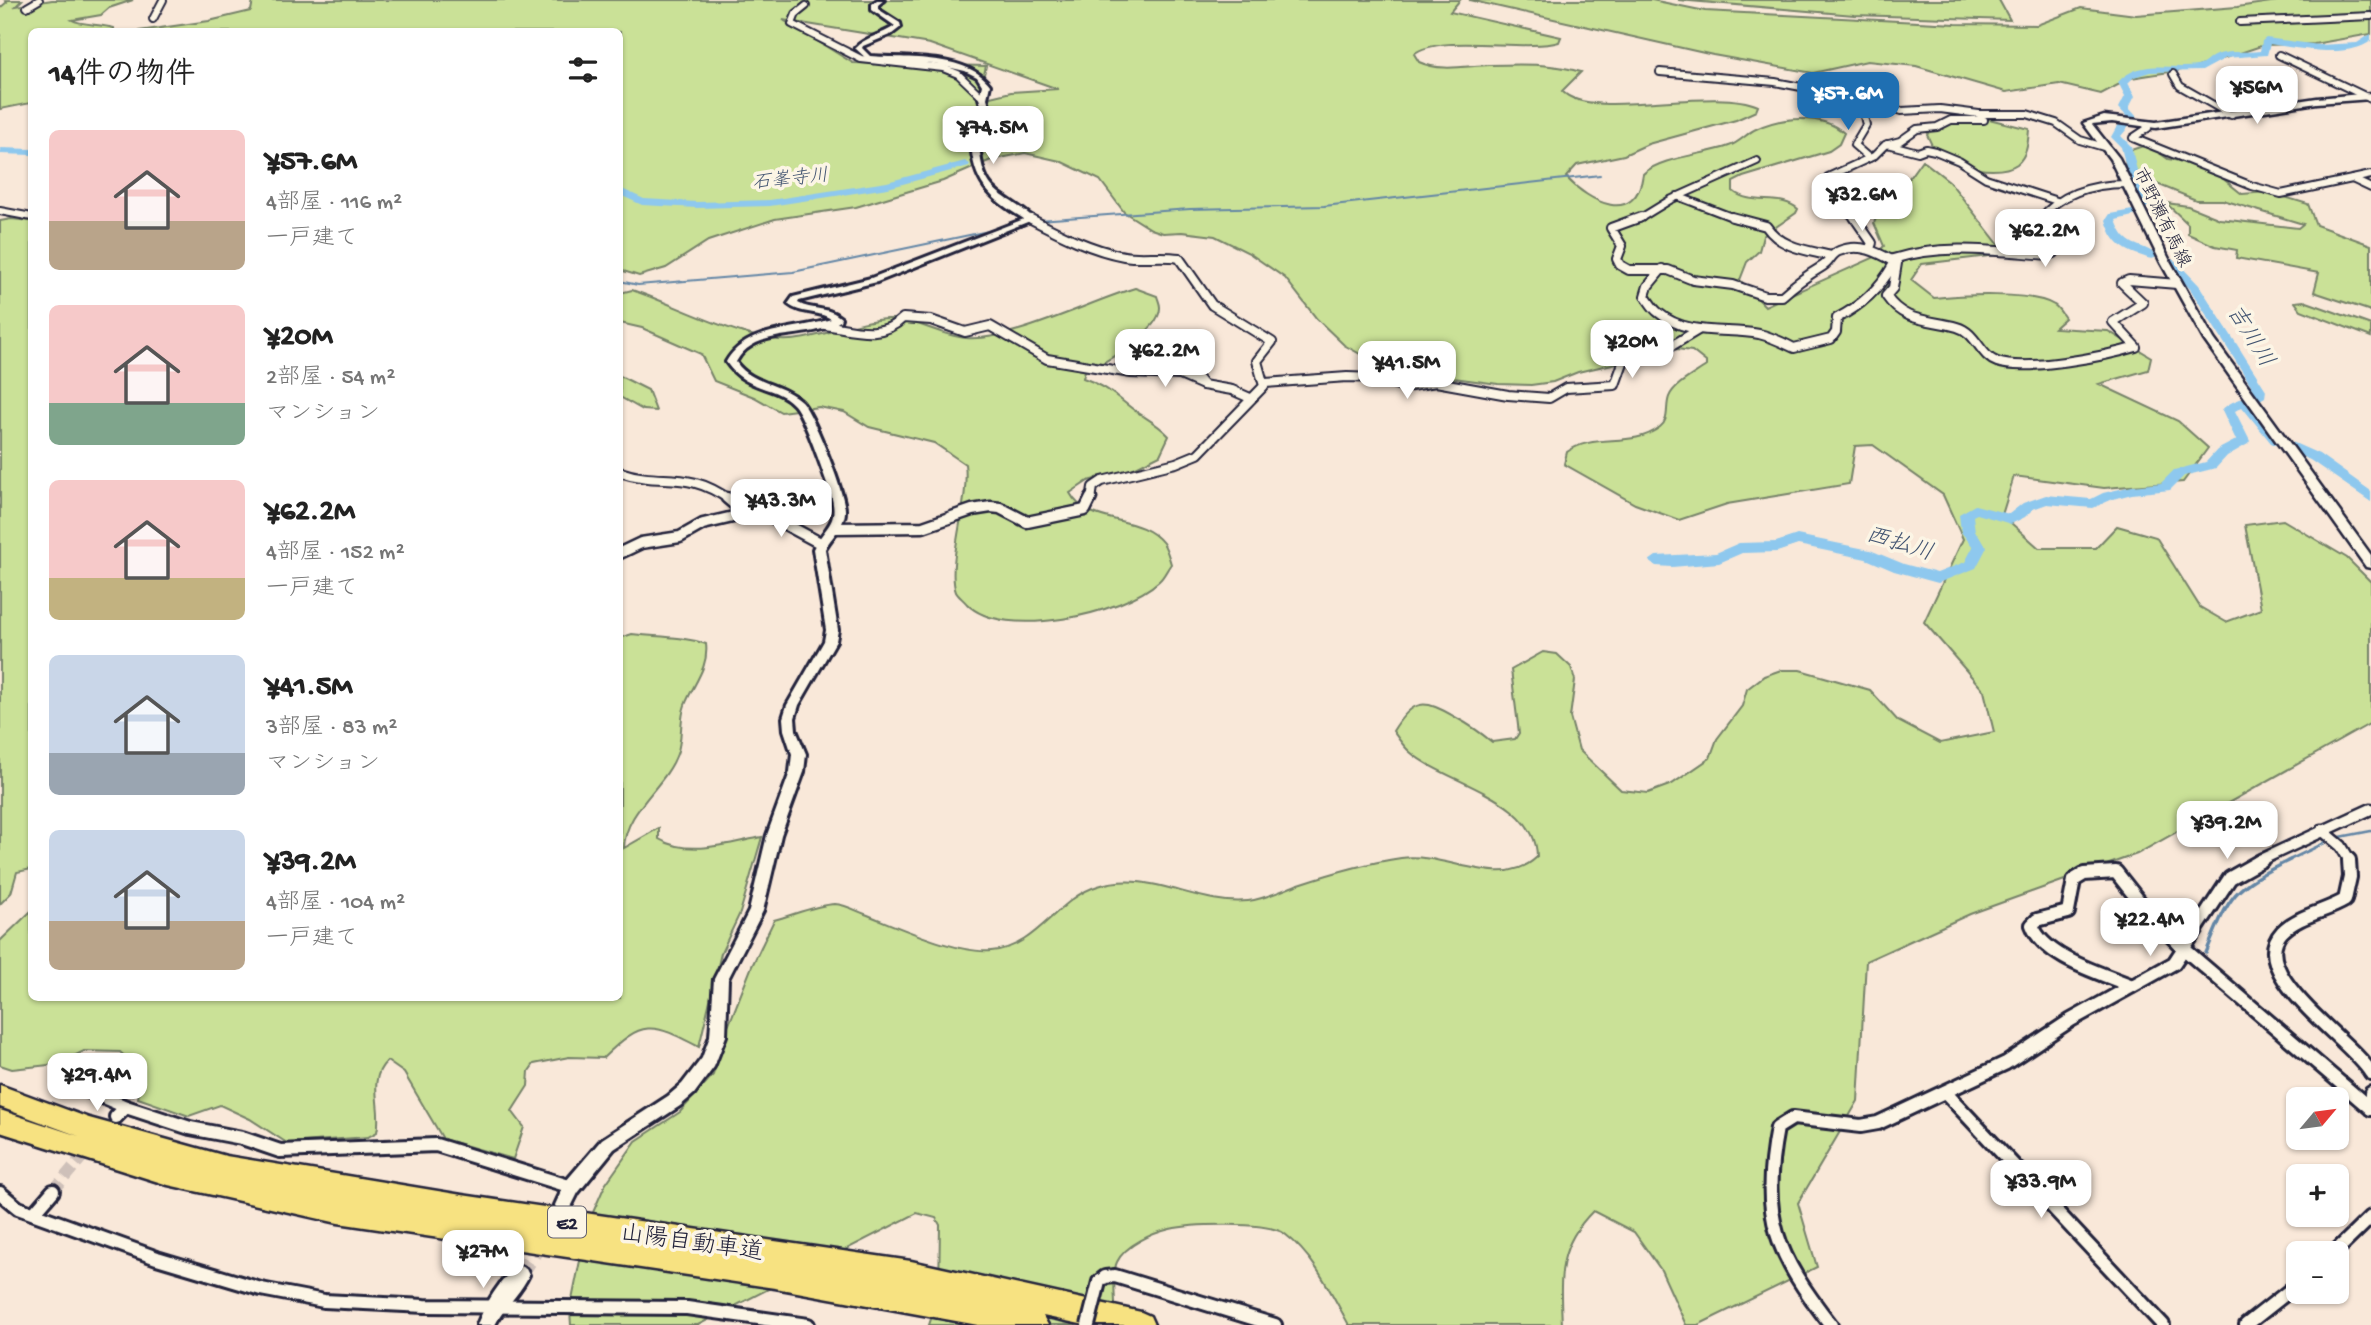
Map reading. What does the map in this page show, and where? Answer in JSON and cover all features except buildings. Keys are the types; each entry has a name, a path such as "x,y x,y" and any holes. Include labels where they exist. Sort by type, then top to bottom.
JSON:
{"highway":[{"name":"山陽自動車道","path":"0,1096 89,1129 226,1167 462,1207 911,1273 1141,1325"},
{"name":"山陽自動車道","path":"0,1121 134,1166 337,1211 904,1297 1035,1325"}],"main road":[{"name":"市野瀬有馬線","path":"2369,97 2305,100 2231,116 2144,125 2116,120 2094,120 2087,123 2115,158 2177,284 2209,340 2371,564"}],"street":[{"path":"27,7 39,0"},
{"path":"153,19 163,0"},
{"path":"881,0 875,4 875,10 898,24 898,27 891,33 861,45 858,48 860,52 868,58 946,64 969,69 985,80 983,98 990,125 980,132 975,141 975,155 982,181 993,195 1031,219 1073,240 1114,253 1147,258 1179,258 1212,304 1272,342 1257,361 1265,383"},
{"path":"806,6 796,14 792,24 823,38 843,52 873,62 946,69 965,78 983,98"},
{"path":"2240,22 2371,16"},
{"path":"2279,55 2369,97"},
{"path":"1660,72 1775,82 1864,99 1901,111 1940,108 1979,114 2027,114 2056,123 2080,140 2104,146"},
{"path":"2173,74 2180,86 2231,116"},
{"path":"1864,99 1861,103 1868,114 1868,123 1862,137 1854,145 1869,158"},
{"path":"1870,248 1872,243 1855,218 1829,196 1828,177 1869,158 1886,144 1900,141 1917,129 1937,127 1951,120 1990,119 2000,114"},
{"path":"2144,125 2148,128 2133,138 2264,190 2281,194 2371,175"},
{"path":"1886,144 1918,152 1926,149 1935,151 1959,161 1986,178 2057,201"},
{"path":"1757,161 1677,197 1634,222 1611,228 1622,246 1617,259 1619,265 1629,270 1662,269 1693,280 1733,285 1765,296 1782,296 1806,275 1827,264 1831,256 1848,248 1870,248 1893,259 1898,267 1893,288 1886,296 1887,300 1914,320 1940,327 1960,327 1990,358 2005,364 2061,362 2136,347 2113,322 2143,303 2122,283 2129,280 2177,284"},
{"path":"2352,179 2371,188"},
{"path":"1893,259 1907,253 1925,251 1991,251 2048,255 2054,253 2053,249 2035,226 2043,212 2057,201 2080,190 2127,184"},
{"path":"1677,197 1744,222 1766,226 1774,238 1784,244 1831,256"},
{"path":"0,211 28,216"},
{"path":"563,1205 572,1187 608,1144 674,1101 688,1089 708,1062 715,1047 721,979 756,911 774,835 797,772 799,754 789,718 793,705 830,641 830,617 820,555 821,544 835,528 841,508 837,494 799,404 788,395 736,371 731,362 740,349 757,341 835,321 833,315 798,309 793,302 874,280 1031,219"},
{"path":"1662,269 1647,286 1645,296 1650,305 1679,324 1698,330 1715,329 1764,335 1794,348 1831,339 1836,332 1837,318 1855,309 1884,281 1893,267 1893,259"},
{"path":"825,325 869,329 880,333 893,328 903,318 931,320 965,332 990,326 1047,359 1131,373 1180,375 1203,385 1232,390 1250,398"},
{"path":"835,528 923,527 972,510 991,507 1000,508 1027,522 1085,510 1090,503 1093,487 1102,481 1176,463 1198,454 1265,383 1347,377 1377,378 1405,387 1436,382 1549,398 1558,390 1579,386 1612,387 1617,383 1624,360 1659,351 1690,337 1698,330"},
{"path":"1178,354 1203,385"},
{"path":"623,473 636,477 680,478 699,482 733,501 746,514"},
{"path":"623,552 641,543 673,539 703,524 746,514 770,516 821,544"},
{"path":"1831,1325 1789,1267 1775,1235 1767,1200 1767,1178 1777,1128 1793,1118 1861,1126 1878,1123 2006,1063 2071,1020 2174,963 2230,878 2322,830 2371,809"},
{"path":"2322,830 2346,851 2352,865 2344,901 2332,909 2308,914 2285,929 2275,942 2273,957 2281,974 2296,993 2368,1066 2371,1073"},
{"path":"2132,986 2052,951 2041,943 2034,933 2032,925 2037,920 2068,912 2074,880 2084,874 2116,872 2150,915 2184,949 2371,1109"},
{"path":"82,1088 121,1112 242,1138 280,1151 436,1144 572,1187"},
{"path":"1945,1092 2163,1325"},
{"path":"2371,1093 2371,1109"},
{"path":"34,1213 53,1191"},
{"path":"0,1193 18,1208 157,1258 261,1289 324,1301 425,1306 687,1308 808,1325"},
{"path":"2346,1241 2371,1217"},
{"path":"486,1325 496,1305 520,1275"},
{"path":"1088,1325 1099,1282 1105,1277 1115,1276 1275,1325"},
{"path":"2246,1325 2286,1293"}],"green space":[{"path":"5,0 22,0 16,6 52,0 133,0 109,8 101,15 72,20 114,28 28,28 28,104 0,109 0,8 7,2"},
{"path":"253,0 1460,0 1450,12 1561,37 1559,42 1544,45 1442,45 1414,54 1419,62 1444,68 1524,64 1570,69 1581,72 1562,91 1577,100 1598,103 1712,99 1758,106 1756,111 1736,120 1648,144 1624,155 1577,165 1566,177 1587,195 1610,205 1622,205 1631,200 1639,190 1643,174 1651,168 1671,160 1729,146 1766,125 1789,120 1813,120 1824,122 1844,133 1839,144 1829,151 1733,182 1733,191 1740,196 1783,202 1798,209 1763,236 1759,251 1747,262 1740,280 1765,306 1873,258 1884,246 1874,223 1885,196 1909,178 1922,160 1949,181 2006,254 1922,264 1911,280 1934,298 1996,295 2044,301 2055,306 2065,318 2054,328 2108,331 2151,357 2148,370 2099,384 2178,421 2208,448 2183,482 2104,488 2014,476 2002,515 2039,548 2096,548 2117,526 2156,537 2200,607 2226,622 2261,609 2245,525 2283,520 2347,558 2371,582 2371,723 2137,854 1970,914 1866,961 1858,1101 1798,1203 1817,1267 1698,1325 1686,1325 1661,1270 1634,1232 1593,1211 1573,1237 1563,1264 1562,1325 1349,1325 1314,1264 1296,1243 1276,1230 1229,1225 1170,1229 1148,1237 1126,1250 1115,1267 1118,1325 929,1325 939,1295 940,1225 936,1218 917,1213 698,1325 571,1325 570,1310 587,1226 605,1185 636,1141 680,1112 713,1075 724,1037 752,966 774,920 820,906 839,904 945,944 977,951 991,951 1007,948 1021,941 1084,892 1117,882 1155,885 1229,901 1248,901 1337,872 1401,858 1418,857 1490,871 1523,867 1537,857 1533,837 1522,820 1487,794 1426,763 1407,750 1393,731 1413,707 1427,705 1445,711 1492,742 1515,739 1519,733 1511,670 1543,652 1557,654 1571,667 1575,680 1570,717 1579,750 1621,790 1648,793 1672,784 1710,758 1717,739 1742,706 1747,689 1764,676 1781,670 1800,670 1870,690 1898,721 1940,743 1994,732 1984,691 1924,622 1963,539 1943,495 1873,445 1855,446 1849,484 1727,504 1679,520 1635,504 1564,464 1567,452 1589,443 1649,434 1660,427 1665,420 1672,392 1706,366 1706,362 1692,351 1677,349 1578,372 1553,382 1531,385 1498,384 1387,369 1344,345 1317,319 1285,278 1249,253 1215,236 1163,233 1151,229 1124,212 1100,180 1060,161 1025,153 991,160 943,181 856,207 775,219 708,241 666,268 639,276 623,271 623,28 160,28 209,21 251,11","holes":["783,20 930,44 1058,89 1011,92 978,100 986,66 853,63"]},
{"path":"1469,0 1652,0 1705,11 1956,24 2037,25 2081,8 2136,15 2237,7 2284,0 2371,0 2371,34 2314,44 2264,45 2195,68 2131,78 2101,94 2059,84 2006,92 1916,66 1867,61 1813,73 1713,55"},
{"path":"1678,0 1999,0 2010,20 1854,15"},
{"path":"1956,118 1989,119 2029,129 2027,148 2017,164 2009,168 1976,169 1954,163 1936,152 1927,135 1934,125"},
{"path":"2143,146 2151,147 2168,159 2206,165 2242,194 2268,192 2308,204 2316,225 2371,245 2371,311 2314,292 2319,273 2236,258 2237,250 2215,246 2188,234 2188,224 2166,203 2188,206 2220,219 2298,228 2303,224 2223,200 2196,200 2132,174 2126,169 2125,152"},
{"path":"0,221 28,221 28,870 17,872 11,893 0,904"},
{"path":"1135,288 1157,296 1160,307 1158,316 1142,336 1105,362 1085,371 1083,378 1110,392 1169,436 1160,455 1132,469 1088,481 1070,493 1078,504 1089,511 1141,527 1153,534 1163,543 1171,564 1159,581 1119,604 1092,613 1034,622 1007,621 984,615 967,604 956,592 954,565 966,479 965,464 934,443 869,427 844,412 819,407 781,412 754,397 714,381 701,354 642,328 623,324 623,292 632,290 732,329 772,339 802,339 864,322 889,319 908,321 956,337 984,338 1027,327"},
{"path":"2304,301 2371,325 2371,337 2301,310 2295,302"},
{"path":"623,378 648,390 656,411 643,410 623,399"},
{"path":"632,634 678,638 706,644 703,668 683,711 677,754 664,777 631,822 624,848 659,828 659,839 683,847 710,847 762,837 740,913 721,953 699,1047 669,1033 648,1028 628,1036 603,1058 569,1057 534,1064 529,1071 528,1086 512,1111 524,1127 513,1159 443,1139 404,1073 387,1061 377,1077 377,1132 368,1137 287,1143 250,1119 220,1105 189,1116 138,1098 142,1072 120,1052 84,1051 58,1064 12,1069 0,1065 0,941 28,914 28,1001 623,1001 623,637"}],"water":[{"path":"113,1067 134,1074 133,1095 105,1089 106,1075"}],"waterway":[{"name":"吉川川","path":"2143,208 2148,201 2136,187 2126,146 2116,137 2132,117 2124,108 2130,96 2123,82 2131,75 2160,68 2202,68 2225,56 2264,53 2266,41 2319,48 2359,46 2371,37"},
{"name":"石峯寺川","path":"0,151 28,152"},
{"name":"石峯寺川","path":"623,192 642,202 697,205 770,203 888,185 965,164"},
{"path":"1039,220 1190,209 1324,206 1600,175"},
{"name":"吉川川","path":"2137,212 2114,216 2111,220 2114,229 2125,245 2153,256"},
{"path":"623,282 638,285 793,272 998,229"},
{"name":"吉川川","path":"2171,262 2195,287 2260,390 2260,394 2245,402"},
{"name":"西払川","path":"1656,561 1719,558 1739,548 1777,547 1797,540 1870,555 1899,568 1938,578 1971,565 1980,547 1968,532 1966,514 1975,509 2011,519 2028,506 2046,499 2093,504 2108,496 2132,490 2165,487 2179,473 2211,465 2222,453 2243,441 2228,410 2235,404 2245,402"},
{"name":"吉川川","path":"2245,402 2276,440 2314,457 2371,498"},
{"path":"2335,838 2371,831"},
{"path":"2287,861 2329,841"},
{"path":"2206,953 2221,918 2235,895 2256,878 2290,860"}],"tunnel":[{"path":"53,1191 88,1150"},
{"path":"520,1275 543,1238"}]}
